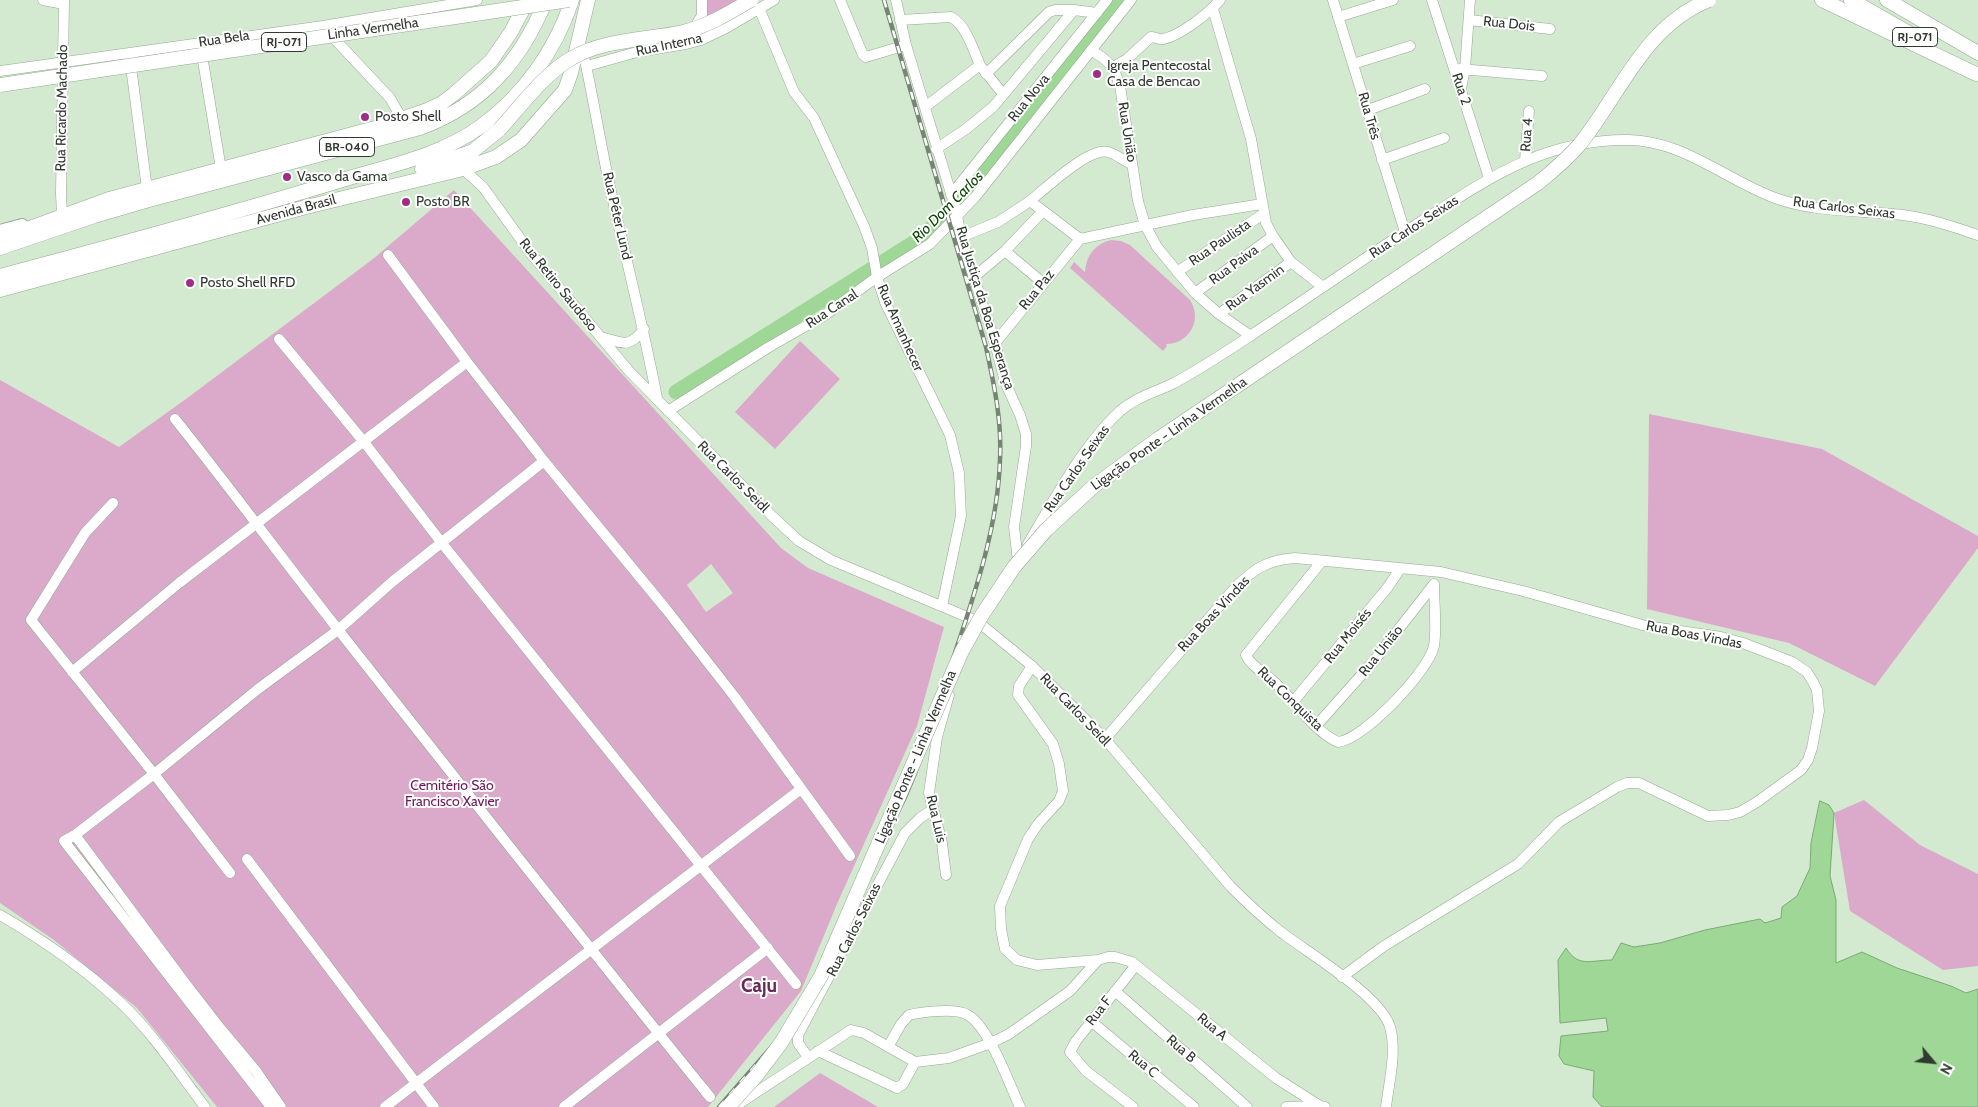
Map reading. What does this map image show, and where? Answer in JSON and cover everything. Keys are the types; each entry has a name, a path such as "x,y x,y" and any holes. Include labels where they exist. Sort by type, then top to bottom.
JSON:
{"highway":[{"name":"Linha Vermelha","path":"0,78 524,0"},
{"path":"0,238 109,199 402,119 442,103 479,73 503,46 528,0"},
{"name":"BR-040","path":"0,248 94,216 149,200 420,128 438,121 469,104 502,73 532,31 546,0"},
{"name":"Linha Vermelha","path":"0,85 570,0"},
{"name":"Avenida Brasil","path":"0,276 289,197 426,155 450,144 480,126 514,97 542,61 555,40 570,0"},
{"name":"Avenida Brasil","path":"0,290 306,207 463,169 496,157 521,140 557,100 568,84 588,0"},
{"name":"Ligação Ponte - Linha Vermelha","path":"728,1107 776,1050 813,992 962,651 995,594 1035,542 1081,496 1158,439 1538,183 1580,143 1627,72 1651,42 1679,18 1709,0"},
{"path":"1822,0 1977,74"},
{"name":"RJ-071","path":"1852,0 1891,21 1977,74"},
{"name":"RJ-071","path":"1887,0 1978,53"},
{"path":"289,197 344,189 432,167 473,151 499,130 552,73 572,57 596,47 698,28 757,3"}],"main road":[{"path":"0,231 59,216"}],"street":[{"path":"43,0 64,2"},
{"name":"Rua Bela","path":"0,71 323,26 477,0"},
{"path":"688,40 702,15 702,0"},
{"name":"Rua Interna","path":"586,62 688,40 701,40 726,28 757,3 774,0"},
{"path":"840,0 863,56 866,57 906,45"},
{"name":"Rua Justiça da Boa Esperança","path":"896,0 906,45 1005,382 1020,415 1026,434 1026,446 1014,527 1018,561"},
{"name":"Rua Nova","path":"954,206 1106,0"},
{"name":"Rua Canal","path":"668,411 769,347 825,315 877,274 930,244 954,206 1091,50 1131,0"},
{"path":"1091,50 1113,67 1127,59 1151,37 1161,40 1187,27 1213,8 1220,0"},
{"name":"Rua Três","path":"1333,0 1405,232"},
{"path":"1338,16 1393,0"},
{"name":"Rua 2","path":"1432,0 1489,178"},
{"path":"1461,88 1465,69 1470,0"},
{"name":"Rua Ricardo Machado","path":"59,216 64,2"},
{"name":"Rua Amanhecer","path":"757,3 794,92 814,118 864,226 871,242 885,302 950,434 959,473 961,516 942,606"},
{"path":"1213,8 1251,139 1262,209 1273,236 1291,262 1323,287"},
{"path":"986,74 1049,12 1055,10 1074,10 1097,13"},
{"path":"936,149 993,107 1058,32 1074,10"},
{"path":"900,20 951,17 959,22 986,74 1003,94"},
{"name":"Rua Dois","path":"1469,20 1550,28"},
{"path":"323,26 390,98 402,119"},
{"name":"Rua Péter Lund","path":"580,34 594,115 625,255 644,329 657,398"},
{"path":"200,42 221,169"},
{"path":"1353,64 1410,46"},
{"path":"130,53 148,189"},
{"path":"925,107 980,64"},
{"name":"Rua União","path":"1113,67 1120,86 1138,201 1145,225 1157,247 1195,293 1219,314 1251,336"},
{"path":"1454,68 1542,76"},
{"path":"1368,110 1425,90"},
{"name":"Rua 4","path":"1525,160 1528,111"},
{"path":"1382,160 1444,138"},
{"name":"Rua Carlos Seixas","path":"977,620 997,596 1058,493 1091,443 1119,412 1130,403 1175,382 1251,336 1489,178 1525,160 1558,149 1596,142 1642,140 1669,147 1763,193 1791,203 1830,209 1907,215 1978,235"},
{"path":"962,237 998,222 1030,201 1078,162 1099,152 1111,153 1132,164"},
{"name":"Rua Retiro Saudoso","path":"463,169 483,187 532,256 600,337 629,371 657,398"},
{"path":"1030,201 1080,238 1145,225 1262,209"},
{"name":"Rua Paulista","path":"1176,272 1262,209"},
{"path":"974,277 1005,251 1042,211"},
{"name":"Rua Paiva","path":"1195,293 1273,236"},
{"name":"Rua Paz","path":"995,343 1080,238"},
{"path":"1005,251 1043,284"},
{"path":"388,255 467,362 544,461 666,609 734,696 850,856"},
{"name":"Rua Yasmin","path":"1219,314 1291,262"},
{"path":"600,337 630,343 635,341 644,329"},
{"path":"279,339 364,442 796,984"},
{"path":"72,672 179,583 467,362"},
{"name":"Rua Carlos Seidl","path":"657,398 799,541 831,560 977,620 1032,666 1105,739 1230,886 1260,916 1374,1002 1383,1013 1390,1026 1392,1041 1386,1107"},
{"path":"175,419 338,630 524,862 590,949 710,1097"},
{"path":"271,1107 64,841 154,774 258,689 338,630 392,582 544,461"},
{"path":"113,502 85,533 31,620 230,873"},
{"name":"Rua Boas Vindas","path":"1105,739 1211,614 1248,575 1278,559 1295,558 1400,570 1441,572 1523,591 1646,626 1695,632 1743,643 1792,662 1807,672 1817,690 1819,711 1808,760 1801,770 1757,802 1740,812 1708,816 1640,782 1627,783 1617,787 1559,822 1518,864 1384,946 1342,977"},
{"name":"Rua Conquista","path":"1322,561 1246,657 1274,682 1316,726 1336,741 1342,742 1365,728 1390,706 1423,669 1430,658 1434,647 1434,585"},
{"name":"Rua Moisés","path":"1293,702 1400,570"},
{"name":"Rua União","path":"1316,726 1373,662 1434,585 1441,572"},
{"name":"Rua Luis","path":"946,875 942,843 929,793 930,779 937,737 953,684 977,620"},
{"name":"Rua A","path":"1032,666 1019,686 1018,695 1053,744 1059,764 1063,791 1059,801 1038,824 1028,839 1000,906 1002,942 1009,954 1017,960 1028,964 1045,966 1115,957 1136,965 1276,1078 1317,1106"},
{"path":"385,1107 700,864 801,789"},
{"name":"Rua Carlos Seixas","path":"808,1057 798,1044 798,1035 905,833 916,821 932,810"},
{"path":"74,835 179,976 256,1071 281,1107"},
{"path":"247,859 434,1107"},
{"path":"0,915 44,941 121,1003 138,1021 205,1107"},
{"path":"564,1107 768,948"},
{"path":"734,1107 851,1030 864,1033 915,1062 949,1058 991,1043 1008,1034 1070,991 1098,960"},
{"name":"Rua F","path":"1133,1107 1104,1086 1074,1058 1070,1049 1136,965"},
{"name":"Rua B","path":"1115,991 1247,1107"},
{"path":"888,1047 901,1024 909,1015 961,1012 969,1016 991,1043 1020,1107"},
{"name":"Rua C","path":"1091,1021 1194,1107"},
{"path":"818,1051 897,1088 903,1084 915,1062"},
{"path":"1286,1107 1317,1106"}],"green space":[{"path":"705,0 738,0 707,18"},
{"name":"Cemitério São Francisco Xavier","path":"454,190 781,548 808,568 944,627 917,726 837,904 801,991 708,1107 217,1107 137,1008 54,940 0,903 0,380 119,447 373,259","holes":["711,564 733,593 706,612 687,585"]},
{"path":"1111,240 1121,241 1130,245 1190,300 1194,308 1195,315 1192,329 1181,340 1166,344 1167,346 1163,351 1070,268 1074,262 1085,272 1087,260 1092,251 1100,244"},
{"path":"800,341 840,379 775,449 735,412"},
{"path":"1649,414 1822,449 1978,536 1978,548 1875,686 1789,643 1647,609"},
{"path":"1864,800 1920,845 1978,874 1978,966 1943,970 1850,911 1834,813"},
{"path":"820,1073 878,1107 774,1107"}],"shaded area":[{"path":"1820,801 1829,805 1834,813 1830,876 1836,900 1836,963 1862,952 1897,968 1966,993 1978,989 1978,1107 1602,1107 1593,1097 1594,1071 1564,1064 1559,1056 1561,1036 1608,1031 1606,1018 1560,1023 1558,960 1566,948 1580,961 1612,960 1621,943 1634,947 1660,943 1705,930 1760,919 1765,923 1781,918 1782,907 1797,896 1810,868 1811,843"}],"waterway":[{"name":"Rio Dom Carlos","path":"676,392 921,238 969,190 1122,0"}],"railway":[{"path":"719,1107 786,1031 808,998 850,905 905,797 929,733 975,591 989,539 998,486 1000,459 999,417 986,347 884,0"}],"place":[{"name":"Igreja Pentecostal Casa de Bencao","path":"1097,74"},
{"name":"Posto Shell","path":"365,117"},
{"name":"Vasco da Gama","path":"287,177"},
{"name":"Posto BR","path":"406,202"},
{"name":"Posto Shell RFD","path":"190,283"}],"district":[{"name":"Caju","path":"759,986"}]}
